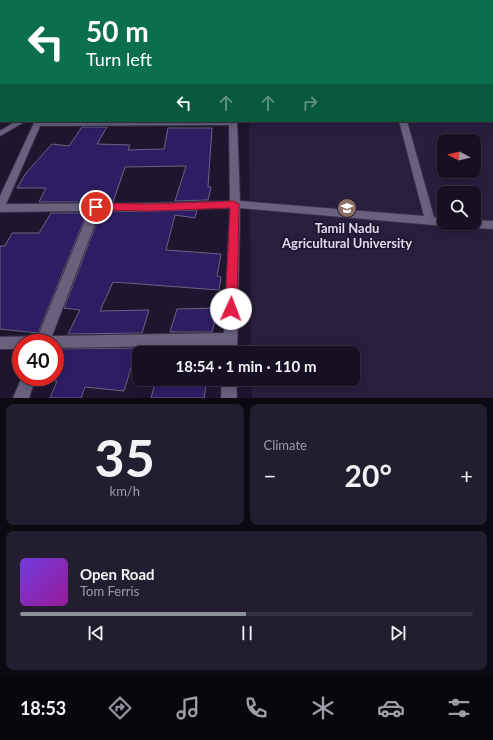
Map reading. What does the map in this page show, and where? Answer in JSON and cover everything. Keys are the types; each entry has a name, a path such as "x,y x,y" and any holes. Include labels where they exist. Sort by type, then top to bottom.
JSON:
{"street":[{"path":"0,134 20,122"},
{"path":"230,346 234,204 233,122 38,123 0,208 151,207 234,204 437,222"},
{"path":"403,122 430,222"},
{"path":"46,334 96,207"},
{"path":"481,224 493,225"},
{"path":"64,343 230,339"},
{"path":"0,343 12,343"},
{"path":"21,398 26,386"},
{"path":"229,398 230,386"}],"shaded area":[{"name":"Tamil Nadu Agricultural University","path":"249,122 493,122 493,398 252,398 252,386 360,386 360,346 251,346"}],"building":[{"path":"82,127 107,127 97,144 130,145 128,150 164,149 168,128 212,128 208,187 211,187 208,200 175,201 186,166 125,167 113,202 39,202 46,188 17,188 26,173 52,144 69,146"},
{"path":"197,210 195,218 175,215 166,250 221,254 217,276 221,277 219,290 113,282 100,311 149,310 142,333 68,334 80,310 64,308 101,212"},
{"path":"51,213 87,213 38,333 0,329 0,246 5,246 12,233 39,233"},
{"path":"218,308 212,332 170,332 177,309"},
{"path":"132,348 132,365 124,391 85,387 81,398 50,398 55,386 64,386 64,349"},
{"path":"154,386 206,386 204,398 151,398"}],"place":[{"name":"Tamil Nadu Agricultural University","path":"347,208"}],"route":[{"path":"96,207 234,204 231,309"}]}
